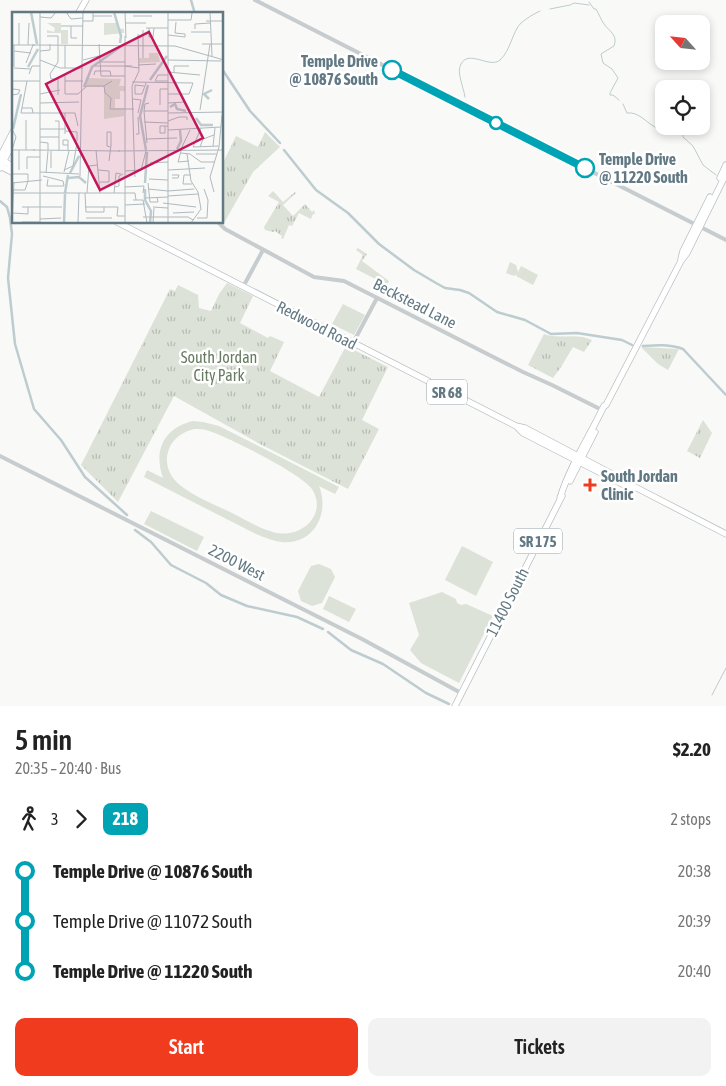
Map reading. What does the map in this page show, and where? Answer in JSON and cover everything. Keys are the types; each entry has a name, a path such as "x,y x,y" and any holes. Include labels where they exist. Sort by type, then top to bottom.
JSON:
{"main road":[{"path":"79,12 86,0"},
{"path":"1,163 12,135"},
{"path":"1,163 12,144"},
{"path":"1,163 12,171"},
{"name":"11400 South","path":"698,226 726,165"},
{"name":"11400 South","path":"455,706 606,410 604,407 681,261 683,251 726,174"},
{"name":"Redwood Road","path":"121,224 516,426 525,428 630,488 634,487 726,534"}],"street":[{"path":"255,0 726,240"},
{"name":"Beckstead Lane","path":"220,224 225,229 314,277 344,280 523,372 604,407"},
{"path":"244,287 263,250"},
{"path":"354,343 378,298"},
{"name":"2200 West","path":"0,456 362,639 461,693"}],"green space":[{"path":"265,132 280,147 253,172 224,223 224,161 236,136 258,147"},
{"path":"273,191 283,202 296,193 283,205 293,216 305,204 312,212 314,210 315,214 313,214 311,219 299,213 292,226 289,225 283,239 275,231 265,230 264,227 279,202 268,196"},
{"path":"358,248 367,254 362,261 389,281 387,285 356,269 363,255 356,250"},
{"path":"510,262 516,265 518,272 521,266 538,275 533,285 516,276 517,274 514,276 506,273"},
{"name":"South Jordan City Park","path":"227,283 253,296 240,323 268,338 270,336 284,342 270,371 319,397 346,346 388,367 362,420 379,429 348,489 260,444 174,396 118,502 81,465 170,289 175,291 178,285 198,295 199,308 211,311"},
{"path":"343,304 365,315 354,335 332,324"},
{"path":"544,334 592,340 584,352 573,347 553,378 528,365"},
{"path":"641,347 679,349 668,370 658,364"},
{"path":"703,420 712,433 700,458 687,451"},
{"path":"193,421 219,426 339,487 335,494 319,486 322,496 321,516 311,533 303,538 293,542 282,542 256,534 144,477 147,470 163,478 160,468 160,450 168,435 183,424","holes":["194,429 209,431 247,448 305,482 312,489 316,499 317,508 314,517 300,530 291,533 270,531 185,489 169,472 168,453 171,445 179,436"]},
{"path":"151,511 204,537 197,551 144,524"},
{"path":"462,546 493,562 476,596 445,580"},
{"path":"319,564 331,569 335,577 322,603 312,606 301,601 298,591 311,566"},
{"path":"442,592 456,599 457,603 461,605 466,604 493,616 459,683 421,663 410,650 419,635 409,603"},
{"path":"329,596 356,609 349,622 323,609"}],"waterway":[{"path":"191,0 194,12"},
{"path":"589,2 596,9 615,39 614,46 601,54 603,63 612,69 618,78 610,95 619,100"},
{"path":"550,9 574,3 589,5"},
{"path":"465,97 459,71 461,64 469,58 491,62 500,60 507,51 515,31 521,23 540,11"},
{"path":"224,72 250,111 280,143"},
{"path":"623,104 627,113 636,114 655,126"},
{"path":"683,135 693,146 703,165 716,175"},
{"path":"284,150 316,190 348,213 379,244 414,270 436,283 445,288 469,293 497,312 525,320 551,334 577,333 622,340 632,345"},
{"path":"0,201 7,207 12,234 8,278 15,344 34,409 61,440 85,477 127,515"},
{"path":"643,346 658,345 683,349 726,395"},
{"path":"135,530 151,542 171,565 206,583 221,595 247,606 297,617 323,629"},
{"path":"328,632 351,650 383,664 426,693 449,704"},
{"path":"712,695 726,668"}],"bus line":[{"name":"218","path":"392,70 585,168"}],"place":[{"name":"Temple Drive @ 10876 South","path":"392,70"},
{"name":"Temple Drive @ 11220 South","path":"585,168"},
{"name":"South Jordan Clinic","path":"590,485"}]}
